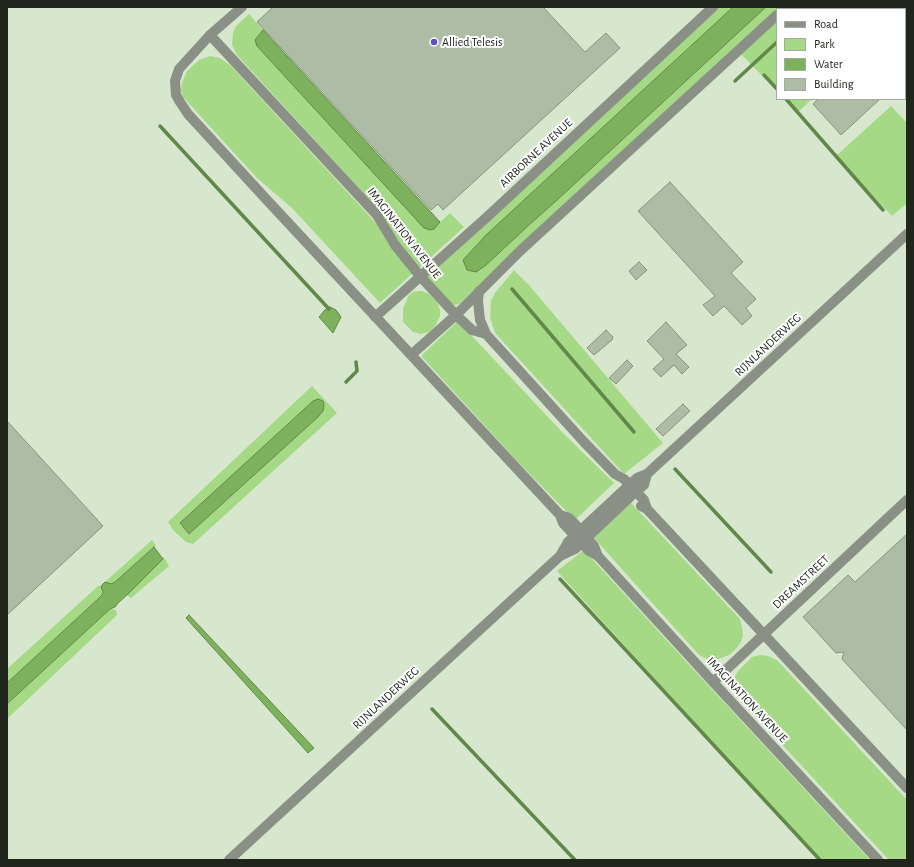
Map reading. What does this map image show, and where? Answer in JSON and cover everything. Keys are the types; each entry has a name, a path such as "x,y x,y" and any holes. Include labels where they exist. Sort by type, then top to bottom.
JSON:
{"street":[{"path":"210,35 242,7"},
{"name":"AIRBORNE AVENUE","path":"375,317 493,211 713,7"},
{"path":"411,355 456,315 526,246 776,16"},
{"name":"IMAGINATION AVENUE","path":"878,860 598,556 589,551 569,518 560,515 188,114 176,95 175,81 179,69 210,35 377,215 395,245 420,276 456,315 472,330 486,334 615,474 619,483 630,491 639,504 647,509 907,788"},
{"name":"RIJNLANDERWEG","path":"229,860 560,556 575,549 581,537 630,491 644,485 647,474 907,234"},
{"path":"479,291 478,306 480,320 486,334"},
{"name":"DREAMSTREET","path":"713,682 907,500"}],"green space":[{"path":"718,7 733,7 486,235 463,260 485,266 766,7 781,7 776,8 776,12 459,304 452,304 428,278 428,276"},
{"path":"907,7 907,11 906,12 906,8 789,8"},
{"path":"249,14 263,30 255,40 257,46 348,145 438,224 450,213 464,227 419,268 396,239 380,211 237,55 232,45 233,33 236,26"},
{"path":"776,20 776,90 740,53"},
{"path":"210,56 220,58 231,66 375,222 414,272 380,303 292,208 257,178 183,97 181,90 182,83 187,71 199,60"},
{"path":"786,100 811,100 798,112"},
{"path":"891,106 907,123 907,203 892,216 836,156"},
{"path":"514,270 528,284 663,443 624,474 495,333 490,317 491,301 495,293"},
{"path":"418,291 429,294 438,303 440,311 440,316 435,326 429,332 421,334 413,332 403,322 403,309 408,296 413,292"},
{"path":"458,321 563,433 614,483 575,520 519,463 422,357 422,355"},
{"path":"312,386 337,413 193,544 186,542 173,530 168,522","holes":["318,399 323,411 189,534 180,524 313,401"]},
{"path":"631,503 740,619 743,635 741,642 729,655 715,660 707,659 699,655 594,538"},
{"path":"152,540 156,545 115,582 111,584 105,582"},
{"path":"584,550 870,860 819,860 557,571"},
{"path":"164,557 169,566 131,598 127,595"},
{"path":"98,586 101,586 102,595 7,683 7,669"},
{"path":"110,609 116,610 117,615 7,719 7,704"},
{"path":"760,655 768,656 777,660 907,800 907,860 889,860 738,697 734,684 735,676 752,657"}],"water":[{"path":"733,7 766,7 485,266 476,272 467,270 463,260 486,235"},
{"path":"263,30 440,222 434,229 430,230 424,228 257,46 255,40"},
{"path":"330,307 336,310 341,317 333,333 319,317"},
{"path":"318,399 323,401 324,405 323,411 318,417 189,534 180,523 313,401"},
{"path":"154,547 163,559 115,607 110,609 7,704 7,683 102,595 103,592 101,586 105,582 111,584 115,582"},
{"path":"189,615 314,748 308,753 186,618"}],"building":[{"path":"273,7 543,7 585,52 606,33 620,48 443,210 438,204 431,210 257,22"},
{"path":"817,100 879,100 841,135 813,104"},
{"path":"670,182 743,262 731,273 756,299 746,308 752,316 742,325 724,306 713,316 703,305 715,296 638,211"},
{"path":"639,262 647,270 636,280 629,271"},
{"path":"666,322 687,345 676,354 689,367 682,374 674,365 661,377 653,369 664,359 647,341"},
{"path":"606,330 613,337 612,340 594,355 587,348"},
{"path":"627,360 633,366 616,384 609,378"},
{"path":"683,404 690,411 663,436 656,429"},
{"path":"7,421 103,526 7,615"},
{"path":"907,534 907,730 842,659 844,652 836,653 803,617 848,575 855,582"}],"waterway":[{"path":"735,81 776,43"},
{"path":"764,75 776,88"},
{"path":"787,100 883,210"},
{"path":"160,126 329,309"},
{"path":"512,289 634,432"},
{"path":"346,382 357,371 356,362"},
{"path":"675,469 771,572"},
{"path":"560,579 820,860"},
{"path":"432,709 575,860"}],"place":[{"name":"Allied Telesis","path":"434,42"}]}
